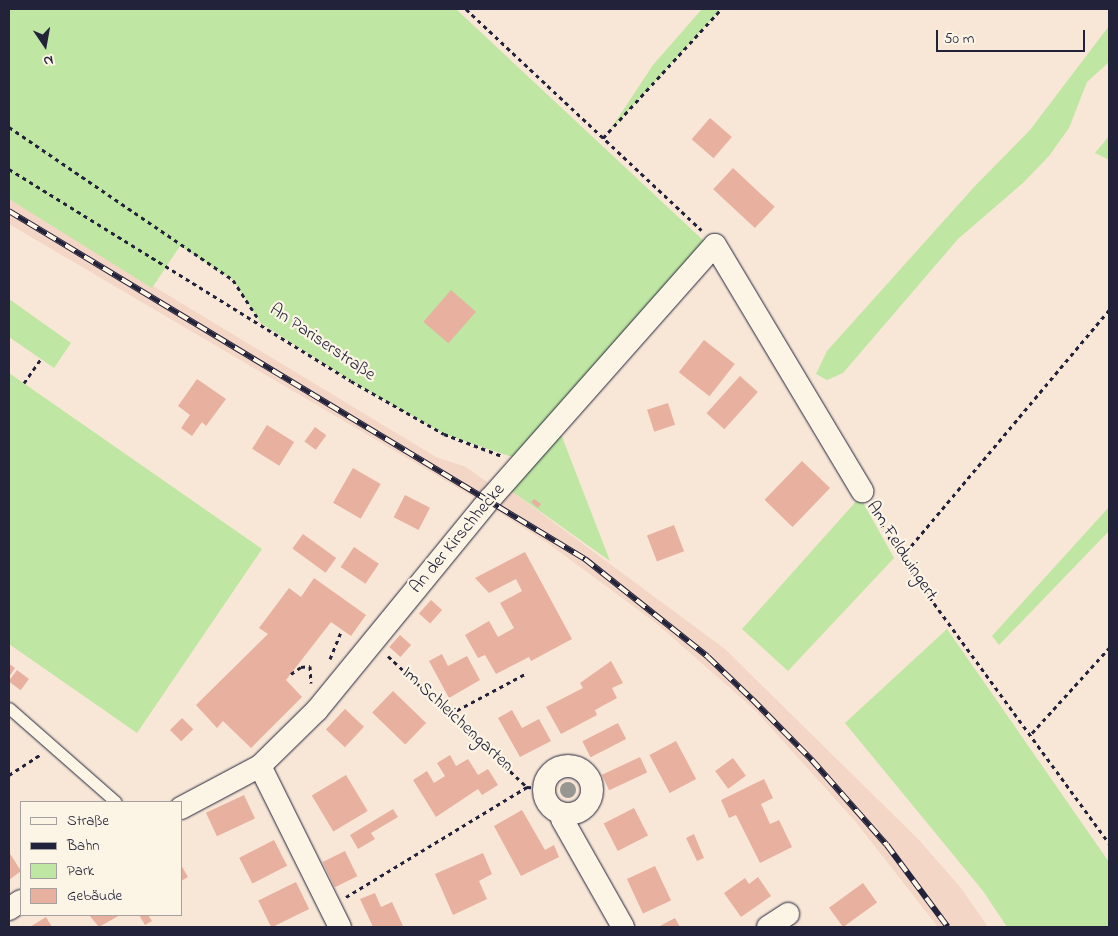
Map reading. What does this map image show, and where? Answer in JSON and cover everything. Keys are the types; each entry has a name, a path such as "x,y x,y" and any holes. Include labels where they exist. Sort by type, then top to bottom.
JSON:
{"street":[{"name":"An der Kirschhecke","path":"182,807 260,766 317,710 521,464 715,245"},
{"name":"Am Feldwingert","path":"715,245 862,490"},
{"path":"260,766 340,927"},
{"path":"572,767 586,775 591,783 590,799 580,811 564,814 551,807 536,788 557,769 572,767"},
{"path":"564,814 562,819 623,927"},
{"path":"9,909 20,902"},
{"path":"768,927 788,914"}],"lane":[{"path":"9,708 115,801"}],"path":[{"path":"466,9 676,204 715,245"},
{"path":"603,138 721,9"},
{"name":"An Pariserstraße","path":"9,127 233,280 261,323 352,381 444,434 521,464"},
{"path":"9,169 261,323"},
{"path":"902,558 1109,310"},
{"path":"24,383 41,359"},
{"name":"Am Feldwingert","path":"862,490 902,558 1032,733 1109,842"},
{"path":"337,636 342,630"},
{"name":"Im Schleichengarten","path":"373,642 450,714 536,788"},
{"path":"1032,733 1109,648"},
{"path":"292,674 301,667 310,666 312,691"},
{"path":"450,714 525,674"},
{"path":"9,775 52,747"},
{"path":"330,907 536,788"}],"shaded area":[{"path":"9,199 436,457 466,467 494,487 480,501 9,224"},
{"path":"510,490 725,649 919,840 961,888 988,927 938,927 855,821 755,710 656,623 549,544 495,510"}],"green space":[{"path":"9,9 456,9 705,242 518,459 444,434 351,381 261,323 233,280 180,246 152,288 9,199"},
{"path":"702,9 721,9 608,133 653,65"},
{"path":"1109,26 1109,62 1087,82 1069,128 1049,156 1024,182 958,239 843,373 827,380 816,374 827,351 975,186 1030,130"},
{"path":"1109,136 1109,160 1095,153"},
{"path":"9,299 71,343 54,368 9,337"},
{"path":"9,373 262,549 137,733 9,644"},
{"path":"559,429 610,561 510,490"},
{"path":"860,497 894,558 788,671 742,629"},
{"path":"1109,507 1109,531 999,645 992,636"},
{"path":"947,629 1109,862 1109,927 1007,927 983,891 845,723"}],"building":[{"path":"710,118 732,137 714,158 692,139"},
{"path":"733,168 775,207 755,228 713,189"},
{"path":"451,290 476,312 448,343 423,322"},
{"path":"704,340 735,364 709,396 679,372"},
{"path":"740,376 758,392 724,429 707,413"},
{"path":"197,379 226,399 206,426 202,422 192,436 181,428 190,415 178,406"},
{"path":"668,403 675,425 654,432 647,410"},
{"path":"267,425 294,442 279,466 252,449"},
{"path":"315,427 326,435 316,450 304,442"},
{"path":"802,461 830,488 793,527 764,500"},
{"path":"353,468 381,484 361,519 333,503"},
{"path":"405,495 430,508 419,530 394,517"},
{"path":"534,499 541,504 538,508 531,502"},
{"path":"674,525 684,551 657,562 647,535"},
{"path":"303,534 336,558 326,573 292,549"},
{"path":"354,547 379,564 365,584 341,567"},
{"path":"525,552 572,639 531,661 529,657 496,674 485,655 478,658 465,635 489,621 498,637 514,628 500,603 522,591 516,579 489,593 475,578"},
{"path":"314,578 366,615 351,636 331,622 286,680 302,697 251,748 223,721 217,728 196,705 268,634 259,628 289,588 301,597"},
{"path":"431,600 442,610 430,623 419,613"},
{"path":"400,635 411,645 400,657 389,647"},
{"path":"442,654 448,666 467,656 480,680 449,698 429,661"},
{"path":"611,661 623,683 612,688 617,698 595,710 597,715 561,734 546,707 583,688 580,683"},
{"path":"9,664 15,668 9,677"},
{"path":"17,670 29,679 21,690 9,682"},
{"path":"393,691 426,723 405,745 372,713"},
{"path":"345,709 364,727 345,747 326,729"},
{"path":"512,710 522,728 539,719 551,741 520,757 498,718"},
{"path":"182,718 193,729 181,741 170,730"},
{"path":"618,723 626,739 591,757 582,741"},
{"path":"676,741 696,779 670,793 650,755"},
{"path":"450,755 456,766 468,759 478,775 488,769 498,785 482,795 478,789 436,817 413,780 427,771 434,783 445,776 437,763"},
{"path":"640,757 647,772 609,790 602,775"},
{"path":"733,758 746,776 728,789 715,771"},
{"path":"346,775 368,811 333,832 312,796"},
{"path":"764,779 773,798 761,804 770,824 779,820 792,847 760,863 736,815 729,818 721,800"},
{"path":"244,795 255,819 217,836 206,813"},
{"path":"634,808 648,836 618,851 604,823"},
{"path":"393,809 398,817 371,833 375,839 358,849 350,835"},
{"path":"522,810 545,850 554,845 559,857 521,876 494,826"},
{"path":"694,834 704,858 697,861 686,838"},
{"path":"274,840 287,866 252,884 239,858"},
{"path":"345,851 357,876 335,887 323,862"},
{"path":"9,852 20,872 9,880"},
{"path":"483,853 492,874 479,881 487,899 453,915 435,874"},
{"path":"655,866 671,900 643,914 627,879"},
{"path":"182,867 188,877 182,880"},
{"path":"758,877 771,896 741,917 724,893 745,878 749,884"},
{"path":"296,882 309,909 271,927 258,900"},
{"path":"863,883 877,902 843,927 829,908"},
{"path":"375,893 381,907 392,902 403,926 373,927 360,899"},
{"path":"90,916 118,916 99,927"},
{"path":"140,916 149,916 152,921 145,925"},
{"path":"46,917 52,927 30,927"},
{"path":"675,918 680,927 658,927"}],"railway":[{"path":"9,211 585,559 708,657 752,699 812,760 887,845 948,927"}]}
